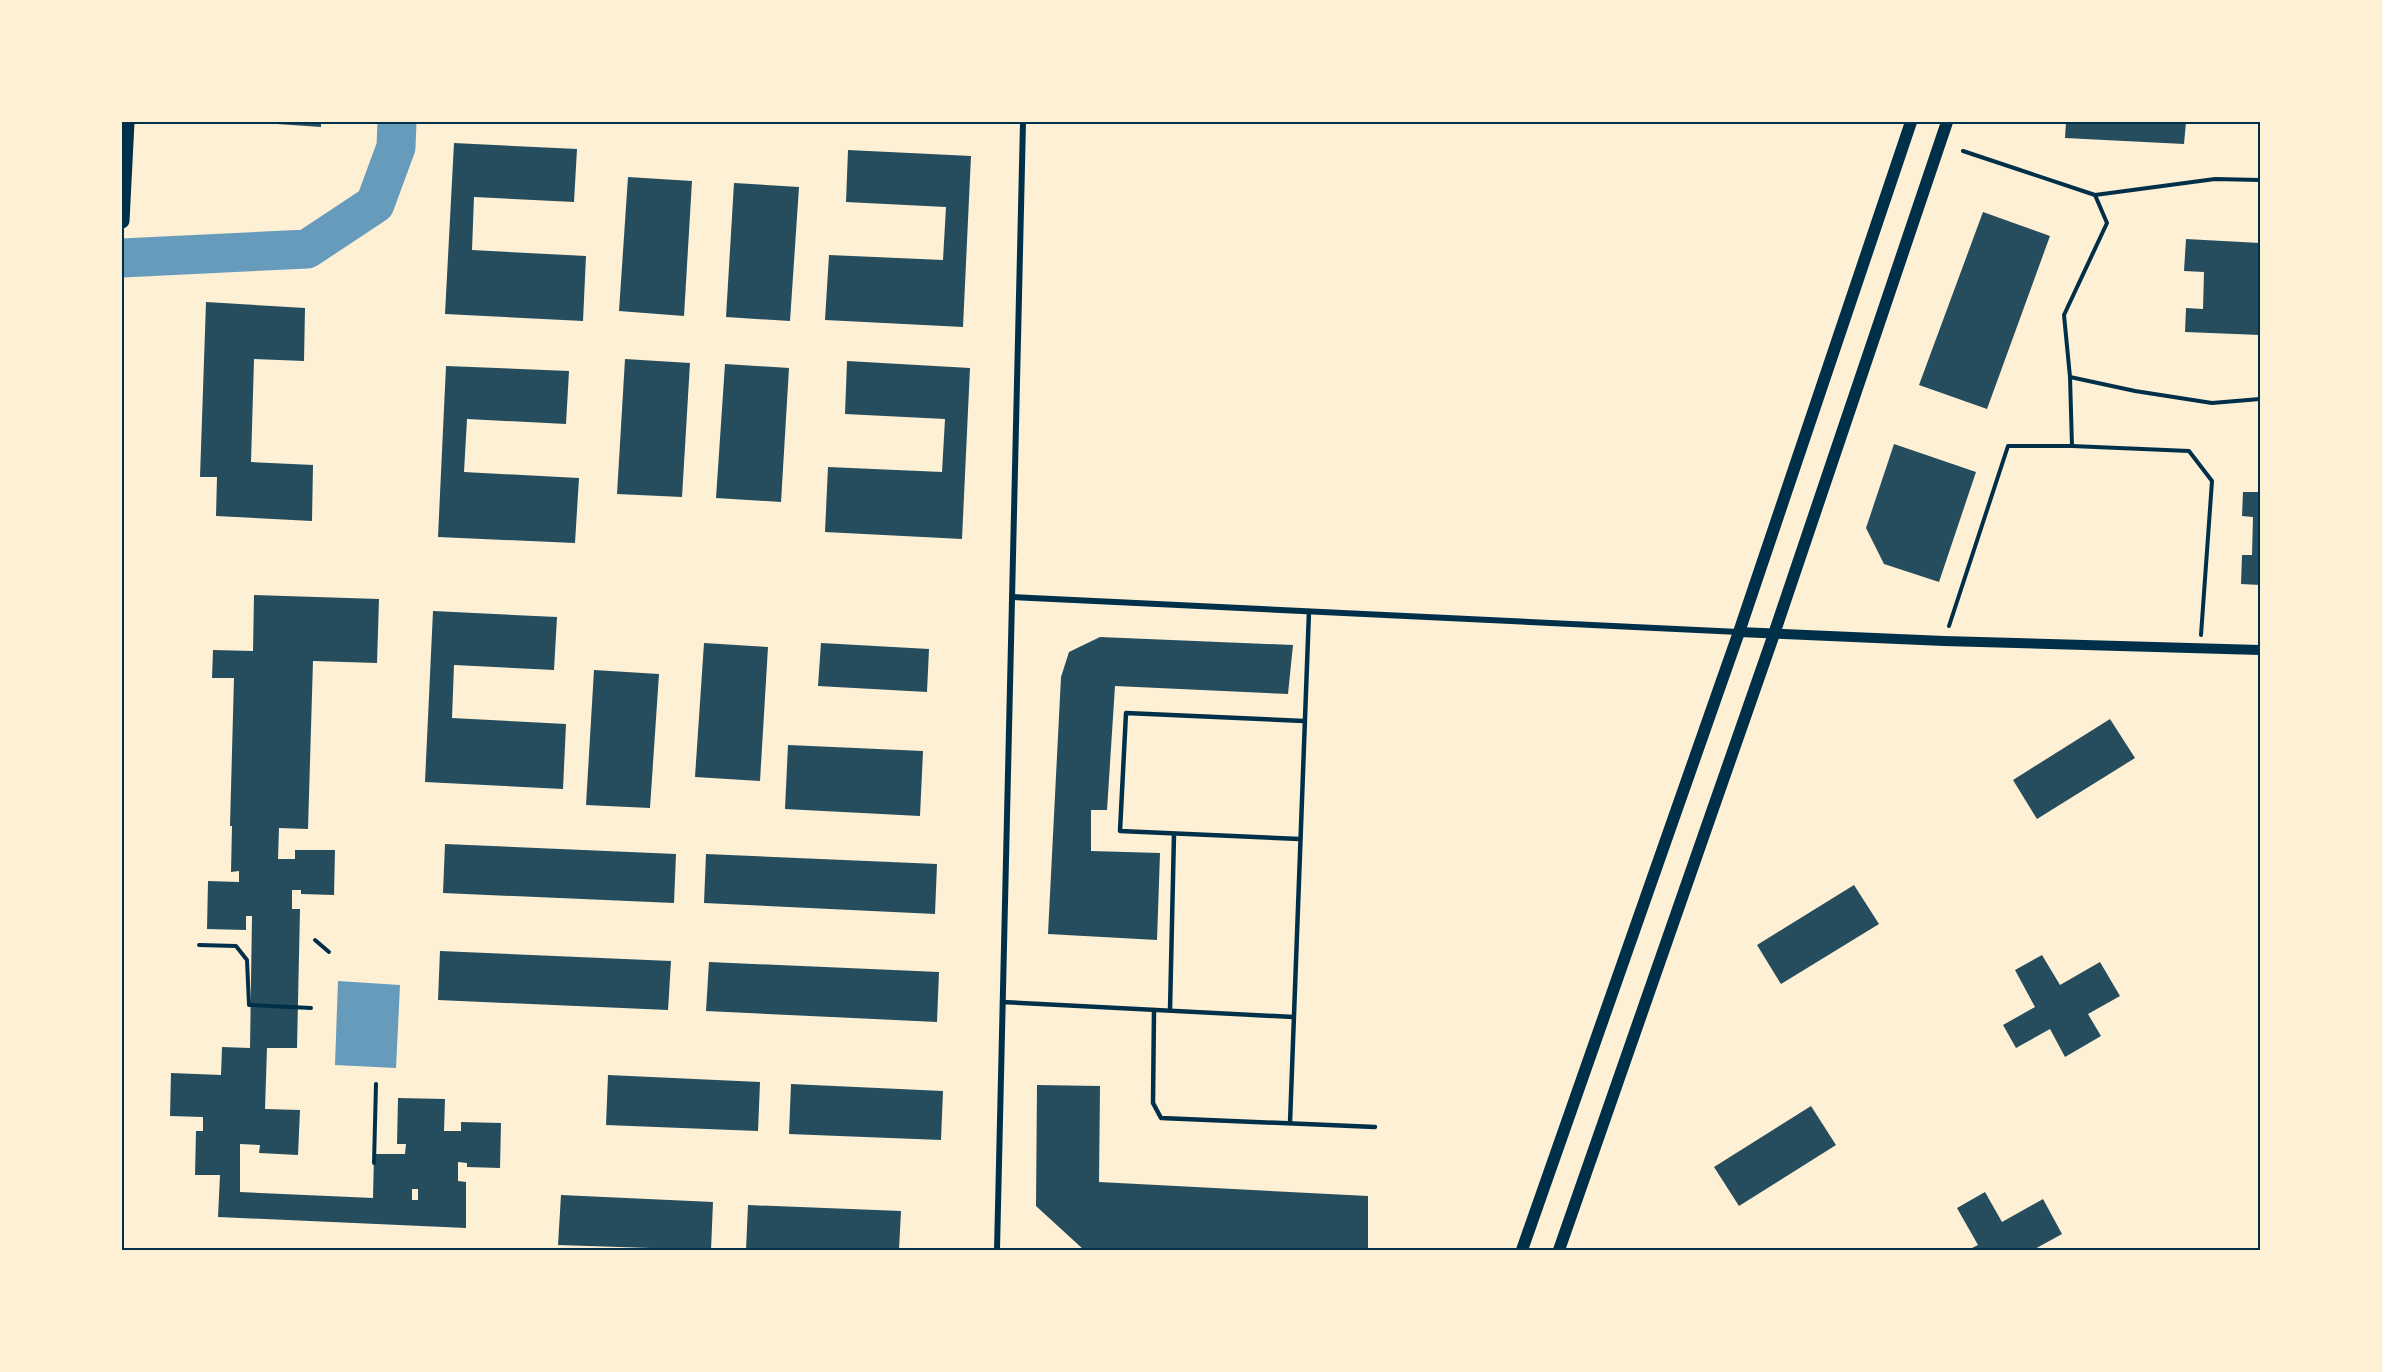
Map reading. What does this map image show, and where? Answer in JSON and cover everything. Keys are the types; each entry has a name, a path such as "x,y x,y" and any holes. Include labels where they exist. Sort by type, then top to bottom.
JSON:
{"highway":[{"path":"122,221 127,122"}],"main road":[{"path":"1522,1251 1739,632 1911,122"},
{"path":"1559,1251 1774,634 1947,122"}],"street":[{"path":"997,1251 1023,122"},
{"path":"1012,597 1774,634 2260,650"}],"lane":[{"path":"1290,1123 1309,611"},
{"path":"1300,839 1120,831 1126,713 1304,720"},
{"path":"1170,1011 1174,834"},
{"path":"1002,1002 1293,1017"},
{"path":"1154,1010 1153,1103 1161,1118 1374,1127"}],"path":[{"path":"1963,151 2095,195 2215,179 2260,180"},
{"path":"2072,446 2070,377 2064,315 2107,223 2095,195"},
{"path":"2070,377 2135,392 2212,403 2260,399"},
{"path":"1944,641 2008,446 2072,446 2189,451 2212,481 2200,648"},
{"path":"315,940 329,952"},
{"path":"199,945 236,946 247,960 249,1005 311,1008"},
{"path":"374,1163 376,1084"}],"water":[{"path":"338,981 400,985 396,1068 335,1065"}],"building":[{"path":"321,122 321,127 262,123"},
{"path":"2066,122 2186,122 2184,144 2065,138"},
{"path":"454,143 577,149 574,202 474,197 472,250 586,256 583,321 445,314"},
{"path":"848,150 971,156 963,327 825,320 829,255 943,260 946,207 846,202"},
{"path":"628,177 692,181 684,316 619,311"},
{"path":"734,183 799,187 790,321 726,317"},
{"path":"1983,212 2050,236 1987,409 1919,385"},
{"path":"2186,239 2260,243 2260,335 2185,332 2186,308 2203,309 2204,272 2184,271"},
{"path":"206,302 305,308 304,361 254,359 251,462 313,465 312,521 216,516 217,477 200,477"},
{"path":"625,359 690,363 682,497 617,494"},
{"path":"847,361 970,368 962,539 825,532 828,467 942,472 945,419 845,414"},
{"path":"725,364 789,368 781,502 716,498"},
{"path":"446,366 569,371 566,424 467,419 464,472 579,478 575,543 438,537"},
{"path":"1894,444 1976,472 1939,582 1884,564 1866,528"},
{"path":"2243,492 2260,492 2260,585 2241,584 2242,555 2252,555 2253,517 2242,516"},
{"path":"254,595 379,599 377,663 313,661 308,829 279,828 278,859 295,859 295,850 335,850 334,895 301,894 301,890 292,890 292,909 300,909 297,1048 267,1048 265,1109 300,1110 298,1155 259,1153 260,1145 240,1144 240,1192 373,1198 374,1154 405,1154 406,1144 397,1144 398,1098 445,1099 444,1131 461,1131 461,1122 501,1123 500,1168 467,1167 467,1163 458,1162 458,1181 466,1182 466,1228 218,1217 220,1175 195,1175 196,1131 203,1131 203,1117 170,1116 171,1073 221,1075 222,1047 250,1048 252,916 246,916 246,930 207,929 208,881 239,882 239,871 231,872 234,678 212,678 213,650 253,651","holes":["412,1189 418,1189 418,1200 412,1200"]},
{"path":"433,611 557,617 554,670 454,665 452,718 566,724 563,789 425,782"},
{"path":"1100,637 1293,645 1288,694 1115,686 1107,810 1091,810 1091,851 1160,853 1157,940 1048,934 1061,677 1069,652"},
{"path":"704,643 768,647 760,781 695,777"},
{"path":"821,643 929,649 927,692 818,686"},
{"path":"594,670 659,674 650,808 586,805"},
{"path":"2110,719 2135,758 2037,819 2013,780"},
{"path":"788,745 923,751 920,816 785,809"},
{"path":"445,844 676,854 674,903 443,893"},
{"path":"706,854 937,864 935,914 704,903"},
{"path":"1854,885 1879,924 1781,984 1757,945"},
{"path":"440,951 671,961 668,1010 438,1000"},
{"path":"2042,955 2060,985 2100,962 2120,996 2088,1014 2101,1036 2065,1057 2050,1029 2016,1048 2003,1025 2035,1007 2015,970"},
{"path":"709,962 939,972 937,1022 706,1011"},
{"path":"608,1075 760,1082 758,1131 606,1125"},
{"path":"791,1084 943,1091 941,1140 789,1134"},
{"path":"1037,1085 1100,1086 1099,1182 1368,1196 1368,1250 1084,1250 1036,1206"},
{"path":"1811,1106 1836,1145 1739,1206 1714,1167"},
{"path":"1985,1192 2002,1222 2043,1199 2062,1234 2033,1250 1968,1250 1978,1245 1957,1208"},
{"path":"561,1195 713,1202 711,1250 558,1245"},
{"path":"748,1205 901,1211 899,1250 746,1250"}],"waterway":[{"path":"122,258 307,249 375,204 396,147 397,122"}]}
